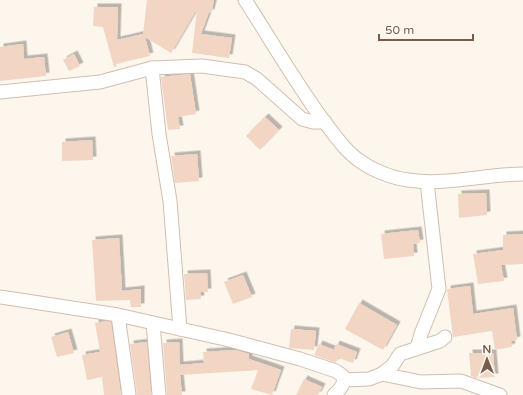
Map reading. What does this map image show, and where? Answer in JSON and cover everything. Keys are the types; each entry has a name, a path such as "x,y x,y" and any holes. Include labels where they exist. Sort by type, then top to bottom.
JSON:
{"street":[{"path":"245,0 307,98 336,138 360,161 400,178 427,182 452,182 523,174"},
{"path":"0,92 100,82 152,68 202,66 245,72 257,79 302,119 325,122"},
{"path":"152,68 159,134 170,201 180,329"},
{"path":"417,348 439,289 427,182"},
{"path":"0,297 118,315 300,359 336,371 343,376 344,380 341,388 334,395"},
{"path":"118,315 129,395"},
{"path":"153,323 159,395"},
{"path":"344,380 369,379 382,374 393,365 400,354 440,341 445,337"},
{"path":"382,374 420,382 461,381 500,395"}],"building":[{"path":"147,0 214,0 211,13 209,12 201,34 232,38 229,58 192,53 197,9 171,53 145,37 150,56 116,64 116,67 114,67 103,27 93,26 94,7 118,7 117,40 143,34"},
{"path":"23,44 24,59 44,57 46,76 0,81 0,47"},
{"path":"74,54 80,66 69,71 63,60"},
{"path":"190,74 196,114 178,117 180,129 168,130 161,77"},
{"path":"265,117 279,130 260,150 246,136"},
{"path":"92,140 93,160 62,161 62,142"},
{"path":"197,154 199,181 175,183 171,156"},
{"path":"486,193 487,215 459,218 458,194"},
{"path":"418,230 420,243 413,244 414,256 384,259 381,234"},
{"path":"523,234 523,264 501,265 504,281 478,284 473,254 503,250 503,235"},
{"path":"119,238 122,291 141,289 141,307 131,307 130,300 96,301 92,240"},
{"path":"207,273 208,292 200,292 201,299 186,300 184,274"},
{"path":"243,275 252,297 233,304 224,282"},
{"path":"470,286 473,314 513,308 517,340 511,341 512,347 495,350 492,331 453,337 447,289"},
{"path":"359,303 397,325 383,350 345,329"},
{"path":"107,321 111,322 121,395 104,395 102,377 87,380 82,355 100,352 95,323"},
{"path":"291,329 316,331 314,350 289,348"},
{"path":"68,332 74,353 57,357 51,337"},
{"path":"147,342 151,395 137,395 130,344"},
{"path":"179,342 180,365 204,363 203,352 235,350 249,354 249,359 281,370 272,395 251,389 258,370 180,375 182,395 167,395 163,343"},
{"path":"319,344 334,350 336,344 357,352 353,363 338,358 336,363 314,355"},
{"path":"469,353 493,353 495,377 475,378 471,376"},
{"path":"304,379 322,387 318,395 296,395"}]}
